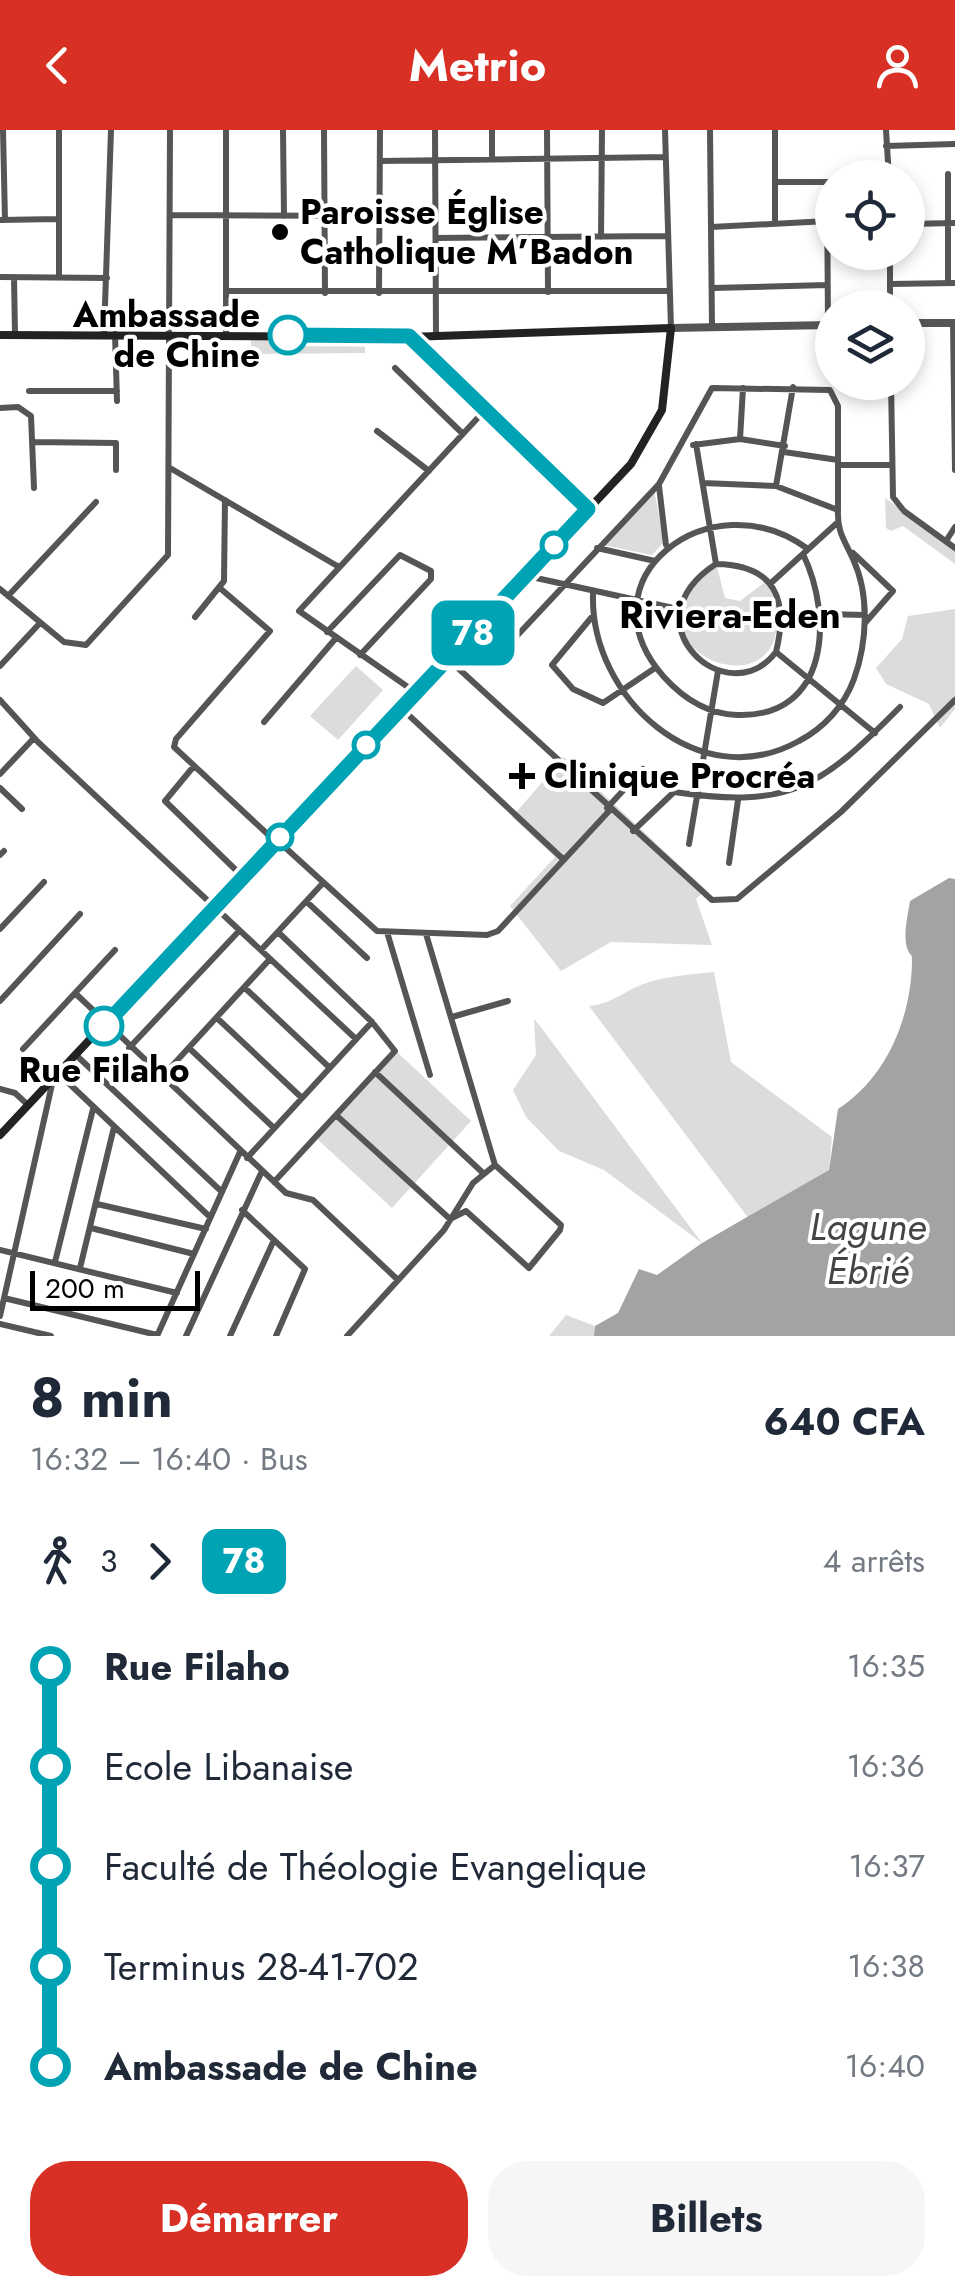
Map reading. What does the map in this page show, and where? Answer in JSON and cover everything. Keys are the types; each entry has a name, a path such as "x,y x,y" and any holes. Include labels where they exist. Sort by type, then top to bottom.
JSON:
{"main road":[{"path":"0,335 170,332 409,336 671,328 668,380 657,423 631,464 77,1056 3,1130"},
{"path":"409,336 588,509"}],"street":[{"path":"3,130 2,220 58,219"},
{"path":"58,130 59,277"},
{"path":"30,391 117,396 110,334 111,130"},
{"path":"0,589 64,642 86,645 163,564 170,544 170,130"},
{"path":"226,130 226,333"},
{"path":"283,130 284,216"},
{"path":"324,130 324,293"},
{"path":"379,293 380,130"},
{"path":"435,130 436,334"},
{"path":"492,130 492,157"},
{"path":"547,130 548,292"},
{"path":"600,236 602,130"},
{"path":"665,130 671,328 815,325"},
{"path":"710,130 712,327"},
{"path":"775,130 775,223"},
{"path":"886,130 887,160"},
{"path":"886,146 955,144"},
{"path":"380,160 665,157"},
{"path":"890,284 952,283 948,174"},
{"path":"775,182 815,182"},
{"path":"171,214 379,216"},
{"path":"711,226 815,221"},
{"path":"925,224 952,223"},
{"path":"436,238 666,236"},
{"path":"828,270 828,290"},
{"path":"890,270 890,290"},
{"path":"0,277 109,278"},
{"path":"14,277 14,335"},
{"path":"712,288 828,285"},
{"path":"226,291 670,291"},
{"path":"925,324 954,323 955,470"},
{"path":"394,368 462,434"},
{"path":"512,640 659,484 712,388 824,388 836,397 838,522 844,544 854,559 865,620 854,679 842,704 809,736 775,752 738,757 705,754 667,736 621,691 601,652 592,617 593,594"},
{"path":"740,439 744,388"},
{"path":"776,486 793,388"},
{"path":"891,400 897,503 955,548"},
{"path":"0,408 26,410 31,416 34,488"},
{"path":"415,692 299,611 486,409"},
{"path":"377,431 429,470"},
{"path":"682,446 740,439 838,462 892,465"},
{"path":"33,442 116,443 116,470"},
{"path":"696,444 716,564"},
{"path":"170,468 339,567"},
{"path":"703,483 776,486 838,510"},
{"path":"659,484 666,545"},
{"path":"196,617 221,589 226,500"},
{"path":"8,596 96,502"},
{"path":"771,583 838,522"},
{"path":"710,527 781,532 806,552 823,614 821,648 808,678 791,697 770,709 749,714 712,711 680,694 655,668 636,625 638,602 654,562 666,545 710,527"},
{"path":"946,541 955,528"},
{"path":"844,544 893,592 865,620"},
{"path":"597,548 654,562"},
{"path":"328,630 400,555 431,571 430,579 362,653"},
{"path":"716,564 754,569 771,583 781,610 776,652 750,672 718,672 687,645 678,626 678,609 686,588 716,564"},
{"path":"526,576 593,594 678,609"},
{"path":"221,589 270,631 173,743 378,931 487,935 498,931 643,769"},
{"path":"823,614 865,620"},
{"path":"592,617 552,670 573,689 600,702 655,668"},
{"path":"0,666 40,623"},
{"path":"264,722 336,638"},
{"path":"776,652 875,732"},
{"path":"448,659 712,900 729,902 841,812 955,700"},
{"path":"690,844 718,672"},
{"path":"0,700 34,738 356,1040"},
{"path":"633,831 674,792 738,800 770,797 809,784 843,762 900,707"},
{"path":"401,708 564,860"},
{"path":"0,774 34,738"},
{"path":"194,766 164,801 244,877"},
{"path":"0,788 22,809"},
{"path":"729,863 738,800"},
{"path":"0,929 44,882"},
{"path":"261,950 324,883"},
{"path":"307,902 367,958"},
{"path":"0,1001 80,914"},
{"path":"130,1048 239,931"},
{"path":"274,1182 394,1051 372,1022 278,932"},
{"path":"387,932 430,1074"},
{"path":"426,934 495,1165 561,1226 536,1266 526,1266 466,1211 450,1220"},
{"path":"23,1049 115,950"},
{"path":"160,1078 270,959"},
{"path":"245,988 330,1068"},
{"path":"75,993 104,1026 262,1172 286,1193 313,1200 398,1280"},
{"path":"452,1017 508,1000"},
{"path":"216,1018 302,1098"},
{"path":"4,1298 157,1335 210,1217 243,1155 274,1128 372,1022"},
{"path":"188,1048 274,1128"},
{"path":"77,1056 222,1192"},
{"path":"375,1072 483,1173"},
{"path":"0,1316 56,1076 210,1217"},
{"path":"0,1089 15,1092 28,1106"},
{"path":"55,1262 93,1109"},
{"path":"336,1114 450,1220"},
{"path":"80,1268 114,1127"},
{"path":"347,1336 450,1220 483,1173 495,1165"},
{"path":"186,1336 262,1172"},
{"path":"97,1204 206,1228"},
{"path":"242,1210 306,1269 276,1336"},
{"path":"90,1228 194,1254"},
{"path":"230,1336 274,1240"},
{"path":"0,1250 176,1292"},
{"path":"0,1324 52,1336"}],"shaded area":[{"path":"251,338 365,341 365,353 251,354"},
{"path":"654,489 664,542 652,555 603,545"},
{"path":"885,498 955,548 955,564 903,526 891,531 886,528"},
{"path":"717,567 725,598 740,601 765,582 773,597 777,626 770,649 755,662 735,666 715,662 697,651 684,635 680,615 687,592"},
{"path":"955,609 955,709 940,728 929,704 886,684 876,668 902,639 908,616"},
{"path":"356,666 383,690 338,740 310,716"},
{"path":"564,757 706,890 696,899 712,945 611,942 561,971 510,906 555,857 512,817"},
{"path":"714,972 731,1062 832,1137 829,1170 749,1219 589,1006 608,1002 653,981"},
{"path":"534,1019 702,1243 604,1170 559,1151 526,1117 513,1090 536,1055"},
{"path":"397,1052 471,1121 392,1208 317,1139"},
{"path":"566,1315 595,1326 594,1336 549,1336"}],"water":[{"name":"Lagune Ébrié","path":"949,878 955,879 955,1336 594,1336 595,1326 618,1313 639,1269 657,1275 702,1243 829,1170 838,1109 870,1081 901,1025 911,983 912,956 906,936 910,901"}],"bus line":[{"name":"78","path":"104,1026 588,509 409,336 288,335"}],"place":[{"name":"Paroisse Église Catholique M’Badon","path":"280,232"},
{"name":"Ambassade de Chine","path":"288,335"},
{"name":"Clinique Procréa","path":"522,776"},
{"name":"Rue Filaho","path":"104,1026"}],"district":[{"name":"Riviera-Eden","path":"730,615"}]}
